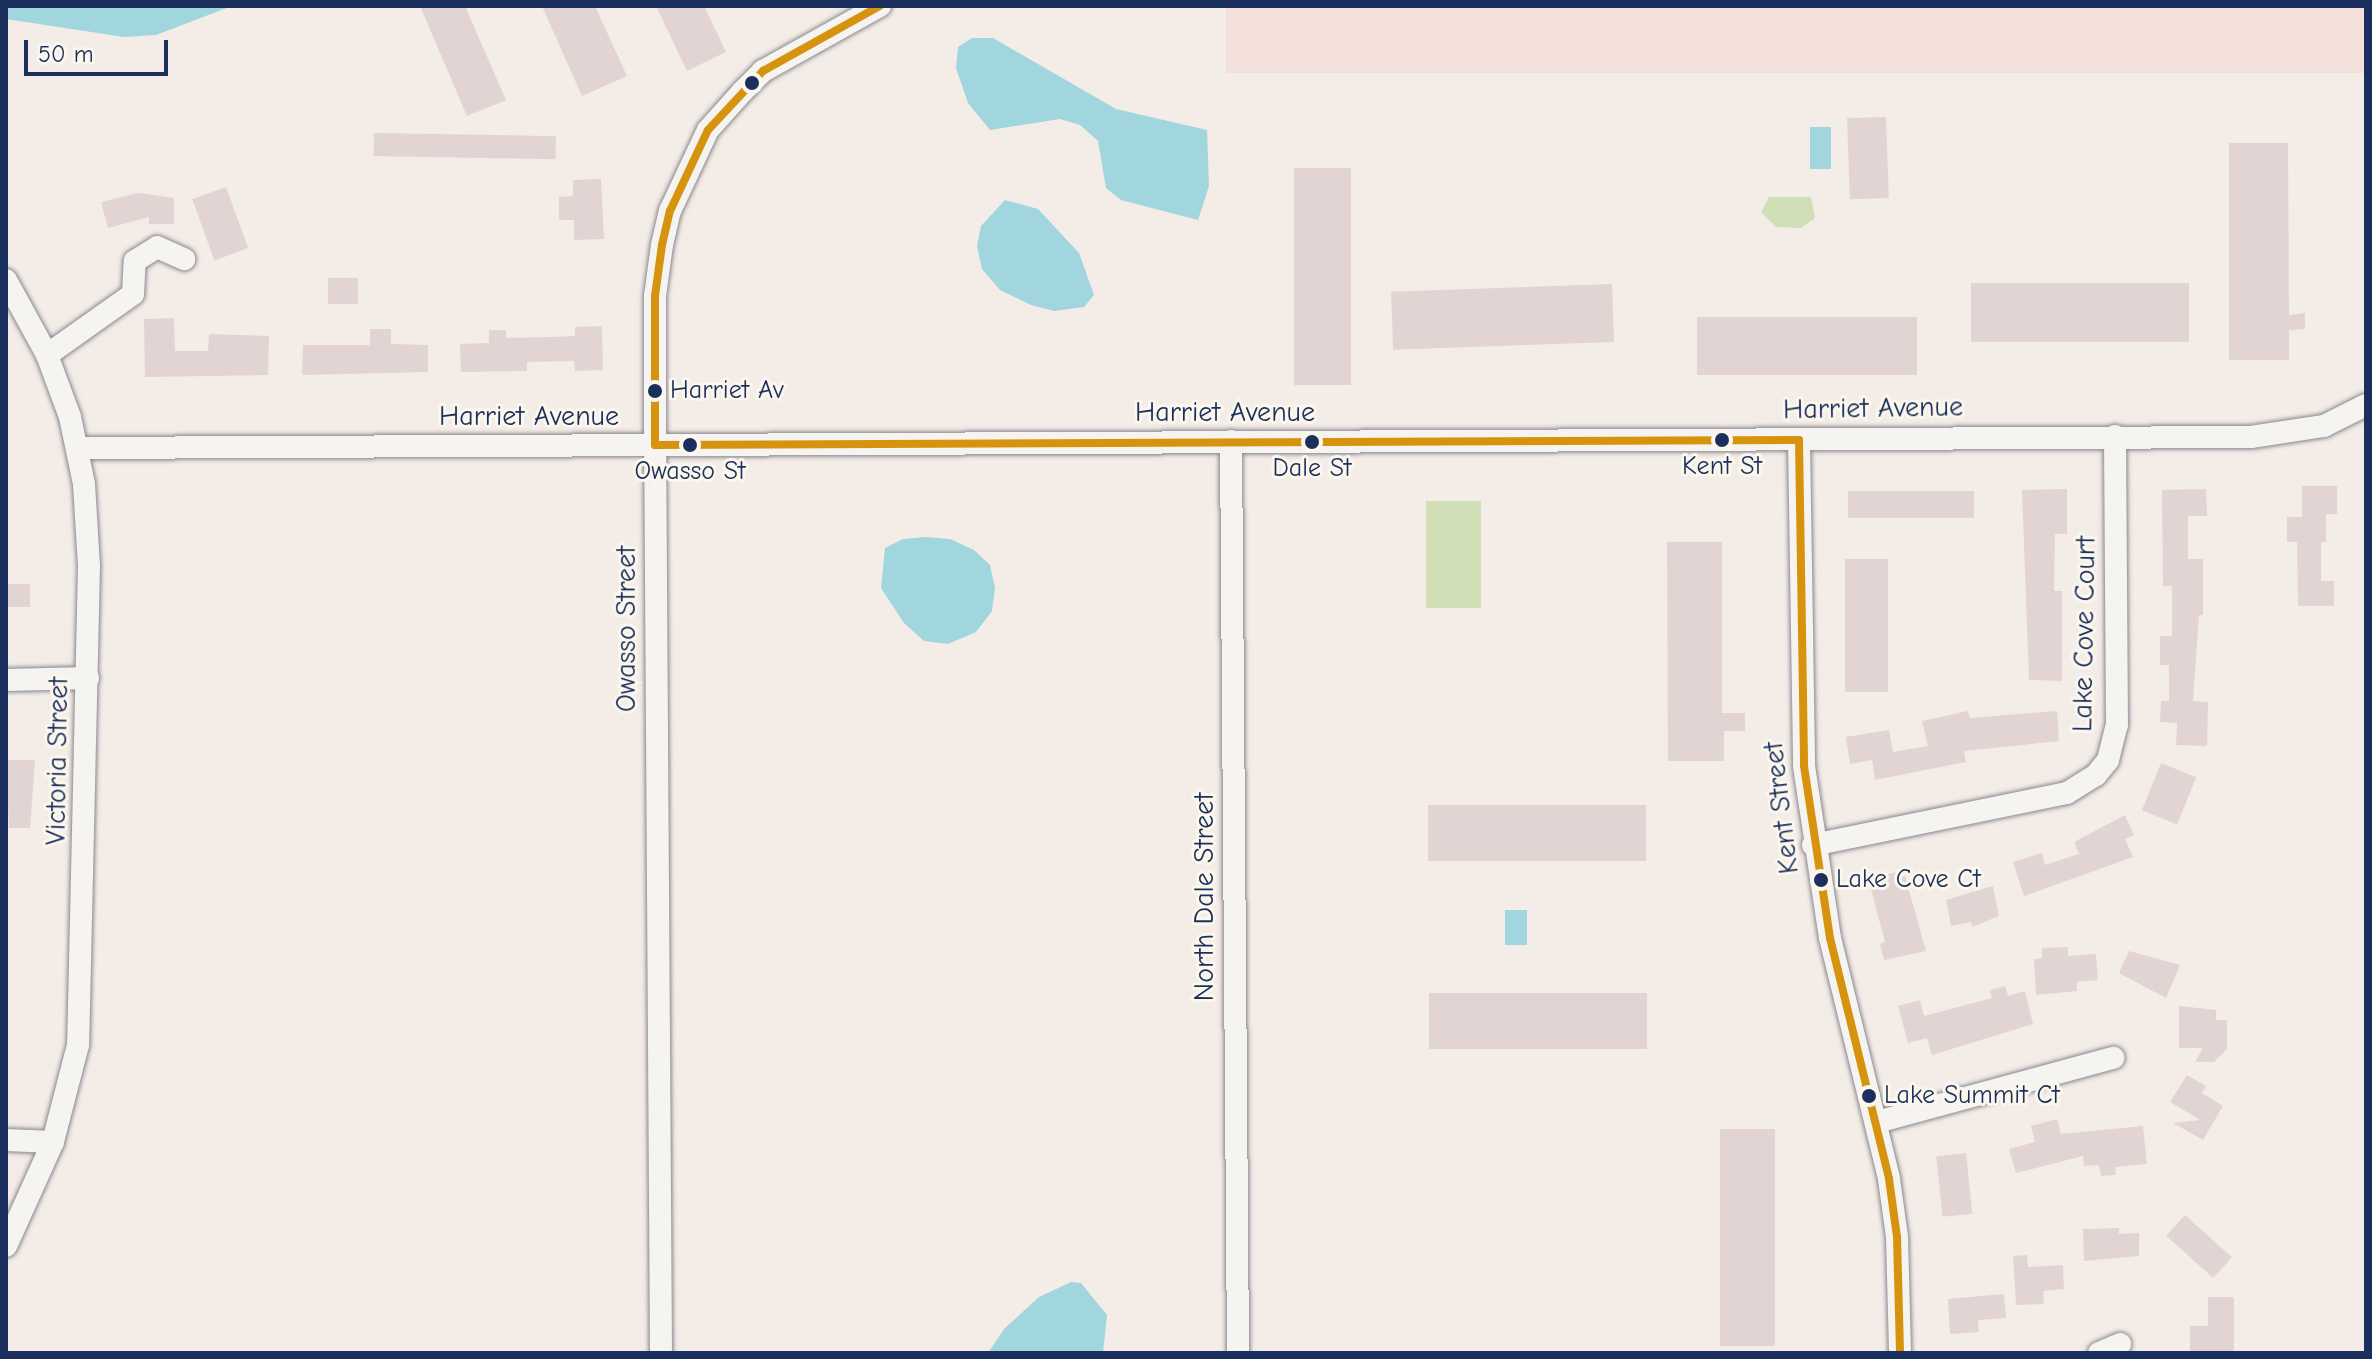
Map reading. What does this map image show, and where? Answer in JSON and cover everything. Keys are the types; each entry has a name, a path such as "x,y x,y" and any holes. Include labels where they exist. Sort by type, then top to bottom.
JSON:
{"street":[{"name":"Owasso Street","path":"661,1353 655,296 662,245 670,211 708,130 763,71 880,6"},
{"path":"47,355 133,294 135,261 157,247 184,259"},
{"name":"Victoria Street","path":"6,280 47,355 78,448 87,523 88,678 83,999 70,1085 53,1142 6,1246"},
{"name":"Harriet Avenue","path":"78,448 2115,436 2291,432 2324,426 2366,405"},
{"name":"Lake Cove Court","path":"1813,845 2067,793 2096,775 2108,760 2117,725 2115,436"},
{"name":"Kent Street","path":"1799,440 1800,688 1813,845 1830,938 1877,1122 1897,1237 1900,1353"},
{"name":"North Dale Street","path":"1231,441 1238,1353"},
{"path":"6,680 88,678"},
{"path":"1877,1122 2113,1058"},
{"path":"6,1140 53,1142"},
{"path":"2099,1353 2120,1344"}],"shaded area":[{"path":"1226,6 2366,6 2366,73 1226,73"}],"green space":[{"path":"1769,197 1811,197 1815,218 1801,228 1776,227 1761,212"},
{"path":"1426,501 1481,501 1481,608 1426,608"}],"water":[{"path":"6,6 232,6 156,35 124,37 6,19"},
{"path":"972,38 993,38 1116,109 1207,130 1209,186 1198,220 1121,200 1106,188 1098,141 1080,125 1060,119 990,130 968,103 956,68 958,47"},
{"path":"1810,127 1831,127 1831,169 1810,169"},
{"path":"1005,200 1038,209 1079,253 1094,295 1084,307 1054,311 1031,305 1000,290 982,269 977,246 981,226"},
{"path":"903,539 950,539 974,550 990,565 995,588 992,611 976,632 948,644 924,641 904,623 881,588 885,548"},
{"path":"1505,910 1527,910 1527,945 1505,945"},
{"path":"1071,1282 1081,1283 1107,1315 1103,1353 988,1353 1004,1329 1039,1297"}],"building":[{"path":"420,6 465,6 506,100 467,116"},
{"path":"542,6 595,6 627,76 582,96"},
{"path":"656,6 704,6 726,52 687,71"},
{"path":"1886,117 1889,198 1850,199 1847,118"},
{"path":"374,133 556,136 556,159 374,156"},
{"path":"2229,143 2288,143 2289,315 2305,313 2305,329 2289,330 2289,360 2229,360"},
{"path":"1294,168 1351,168 1351,385 1294,385"},
{"path":"601,179 604,239 574,240 574,220 559,220 559,197 573,196 573,180"},
{"path":"226,187 248,248 214,260 192,199"},
{"path":"138,193 174,198 174,224 149,224 149,217 108,228 101,202"},
{"path":"328,278 358,278 358,304 328,304"},
{"path":"1971,283 2189,283 2189,342 1971,342"},
{"path":"1612,284 1614,342 1393,350 1391,292"},
{"path":"1697,317 1917,317 1917,375 1697,375"},
{"path":"174,318 175,351 208,351 209,334 269,336 268,375 145,377 144,319"},
{"path":"602,326 603,370 575,371 574,361 527,362 527,371 461,372 460,344 489,343 489,330 506,330 506,338 550,337 575,336 575,327"},
{"path":"370,329 391,329 391,344 428,345 428,372 302,375 303,345 370,345"},
{"path":"2302,486 2337,486 2337,514 2326,514 2326,542 2321,542 2321,581 2334,581 2334,606 2298,606 2297,542 2287,542 2287,517 2302,517"},
{"path":"2067,489 2067,534 2055,534 2054,591 2062,591 2062,681 2029,680 2022,490"},
{"path":"2206,489 2207,516 2188,516 2188,559 2203,559 2203,615 2199,615 2193,701 2208,702 2207,746 2176,745 2177,723 2160,722 2161,701 2169,701 2169,665 2160,665 2160,636 2172,636 2172,586 2163,586 2162,490"},
{"path":"1848,491 1974,491 1974,518 1848,518"},
{"path":"1667,542 1722,542 1722,713 1745,713 1745,731 1724,731 1724,761 1668,761"},
{"path":"1845,559 1888,559 1888,692 1845,692"},
{"path":"6,584 30,584 30,607 6,607"},
{"path":"1968,711 1970,718 2057,711 2059,741 1964,751 1966,762 1875,780 1872,760 1850,764 1846,737 1889,730 1893,752 1928,746 1922,721"},
{"path":"6,760 35,760 30,828 9,828"},
{"path":"2161,763 2196,777 2177,825 2142,810"},
{"path":"1428,805 1646,805 1646,861 1428,861"},
{"path":"2125,815 2134,835 2125,839 2133,857 2024,896 2013,862 2042,853 2045,865 2079,854 2074,842"},
{"path":"1897,872 1898,878 1905,876 1926,951 1884,960 1880,944 1885,942 1868,878"},
{"path":"1993,886 1999,916 1972,927 1971,922 1951,926 1946,900"},
{"path":"2068,947 2068,956 2096,954 2098,980 2077,982 2077,991 2036,995 2034,959 2042,958 2042,948"},
{"path":"2129,951 2180,965 2166,998 2119,973"},
{"path":"2005,986 2008,996 2025,991 2033,1024 1932,1055 1927,1038 1908,1043 1898,1006 1920,1000 1924,1016 1992,998 1990,990"},
{"path":"1429,993 1647,993 1647,1049 1429,1049"},
{"path":"2179,1006 2216,1010 2216,1020 2227,1020 2227,1049 2214,1062 2195,1062 2203,1048 2179,1048"},
{"path":"2187,1075 2206,1086 2202,1093 2223,1106 2203,1140 2173,1123 2200,1120 2170,1102"},
{"path":"2057,1119 2061,1134 2143,1126 2147,1164 2115,1167 2116,1175 2101,1176 2099,1165 2084,1166 2083,1156 2016,1173 2009,1149 2035,1142 2031,1126"},
{"path":"1720,1129 1775,1129 1775,1346 1720,1346"},
{"path":"1966,1153 1972,1214 1943,1217 1936,1156"},
{"path":"2185,1215 2232,1257 2213,1278 2166,1236"},
{"path":"2119,1228 2119,1234 2139,1233 2139,1256 2084,1261 2083,1229"},
{"path":"2027,1255 2028,1267 2063,1265 2064,1289 2043,1291 2044,1304 2016,1305 2013,1256"},
{"path":"2004,1294 2006,1318 1978,1320 1979,1332 1950,1334 1948,1299"},
{"path":"2208,1297 2234,1297 2234,1353 2190,1353 2190,1326 2208,1326"}],"transit line":[{"path":"655,445 655,296 662,245 670,211 708,130 763,71 880,6"},
{"path":"1799,440 1804,766 1830,938 1889,1179 1897,1237 1900,1353"},
{"path":"655,445 1799,440"}],"place":[{"name":"Harriet Av","path":"655,391"},
{"name":"Kent St","path":"1722,440"},
{"name":"Dale St","path":"1312,442"},
{"name":"Owasso St","path":"690,445"},
{"name":"Lake Cove Ct","path":"1821,880"},
{"name":"Lake Summit Ct","path":"1869,1096"}]}
